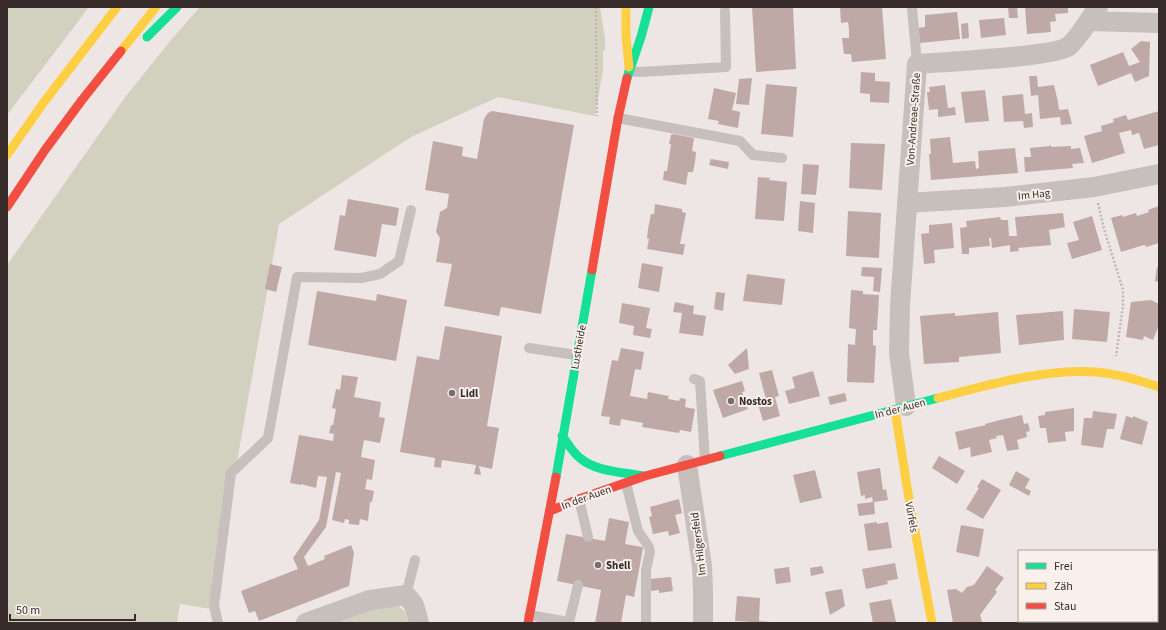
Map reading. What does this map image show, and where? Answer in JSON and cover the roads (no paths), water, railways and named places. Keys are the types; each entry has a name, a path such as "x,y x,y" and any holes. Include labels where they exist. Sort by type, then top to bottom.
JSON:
{"main road":[{"path":"7,155 44,102 118,7"},
{"path":"7,207 45,150 82,100 156,7"},
{"path":"143,41 177,7"},
{"name":"Lustheide","path":"626,7 625,35 629,71"},
{"name":"Lustheide","path":"529,619 550,511 618,118 629,71 641,37 648,7"},
{"path":"82,100 132,52"},
{"name":"In der Auen","path":"550,511 579,499 645,476 996,383 1047,374 1096,372 1143,381 1159,387"},
{"name":"Vürfels","path":"901,408 908,493 932,623"},
{"name":"In der Auen","path":"562,436 578,458 584,462 601,468 645,476"}],"street":[{"name":"Von-Andreae-Straße","path":"901,408 899,353 900,305 917,64 1026,56 1056,52 1068,47 1093,14 1159,23"},
{"name":"Im Hag","path":"907,203 1005,197 1094,187 1159,174"},
{"name":"Im Hilgersfeld","path":"696,463 702,566 703,623"},
{"path":"306,623 370,600 406,595 414,605 419,623"}],"lane":[{"path":"912,7 917,64"},
{"path":"629,71 640,72 726,67 725,10"},
{"path":"618,118 740,141 753,155 782,158"},
{"path":"218,623 214,606 232,474 268,438 297,277 361,278 380,274 399,262 411,210"},
{"path":"529,348 576,355"},
{"path":"694,378 700,381 696,463"},
{"path":"626,483 638,531 649,547 650,552 646,570 646,623"},
{"path":"579,499 588,537"},
{"path":"406,595 415,560"},
{"path":"529,619 569,622 578,585"}],"place":[{"name":"Lidl","path":"452,393"},
{"name":"Nostos","path":"731,401"},
{"name":"Shell","path":"598,565"}]}
